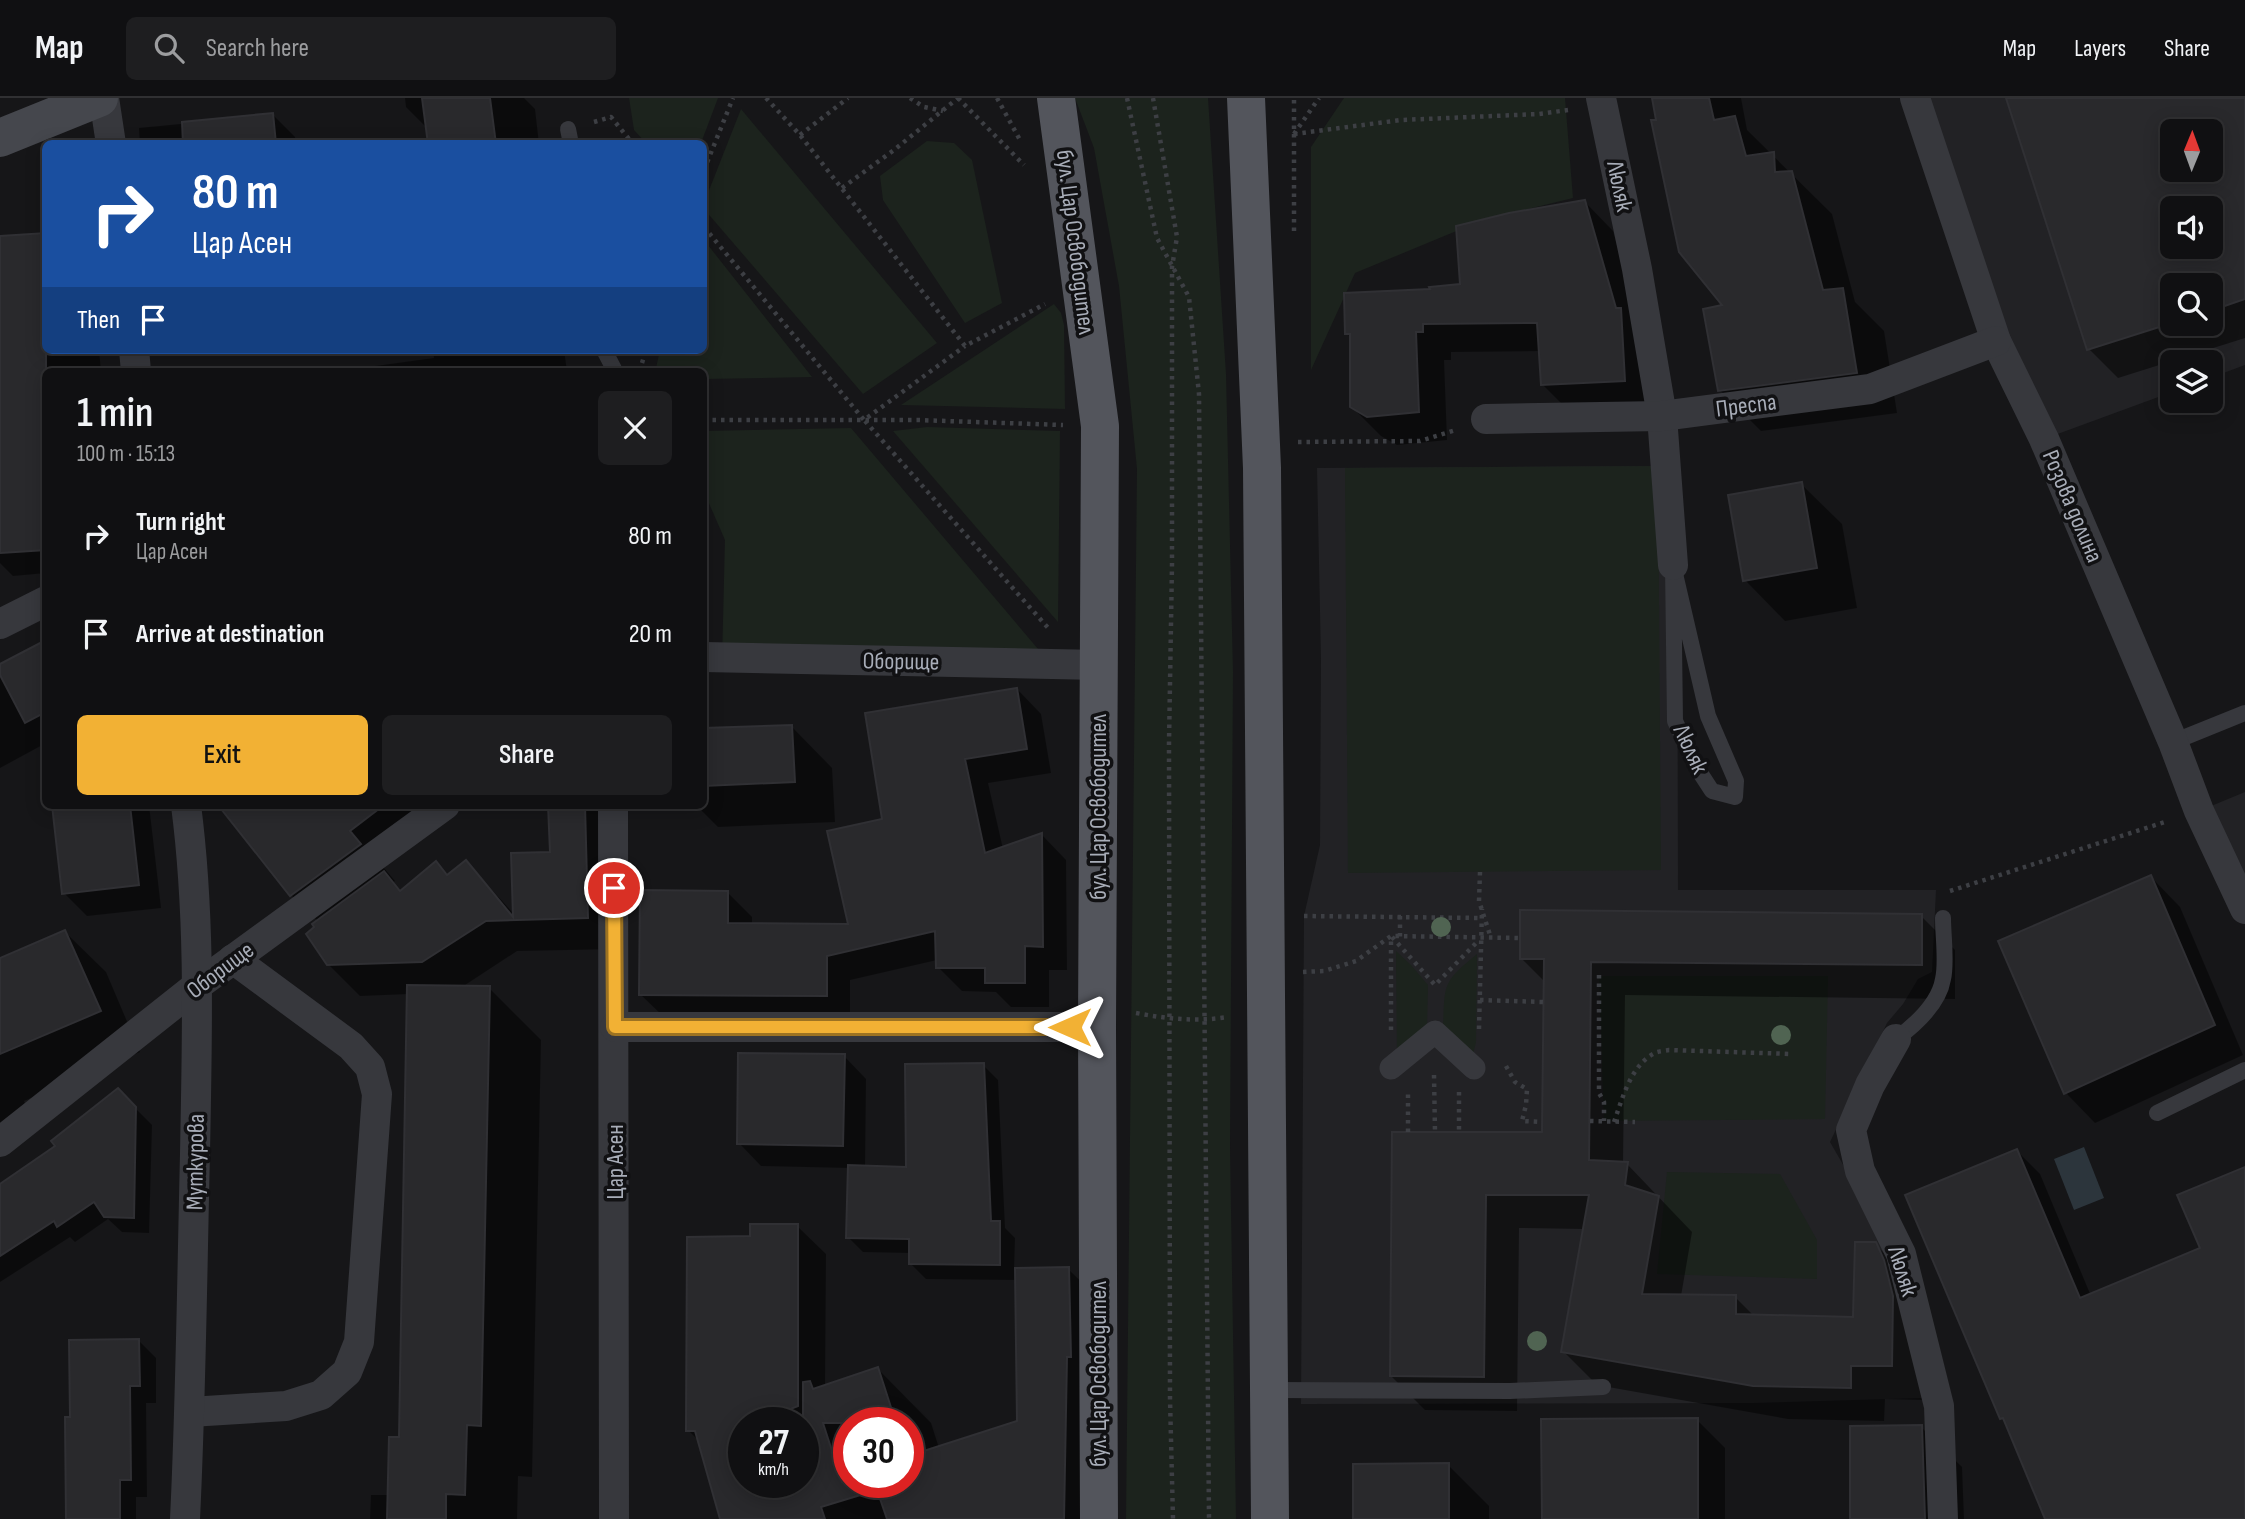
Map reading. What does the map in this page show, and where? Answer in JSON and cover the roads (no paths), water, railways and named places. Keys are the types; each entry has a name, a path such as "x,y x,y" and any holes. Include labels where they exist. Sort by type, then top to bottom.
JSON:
{"main road":[{"path":"0,138 99,98"},
{"path":"1036,98 1065,167"},
{"name":"бул. Цар Освободител","path":"1056,98 1100,426 1097,1016 1099,1519"},
{"path":"1246,98 1262,468 1270,1519"}],"street":[{"path":"104,98 110,140"},
{"name":"Люляк","path":"1601,98 1637,269 1662,416 1673,565"},
{"name":"Розова долина","path":"1915,98 1996,341 2044,439 2173,742 2199,811 2245,909"},
{"name":"Преспа","path":"1486,419 1662,416 1870,389 1996,341"},
{"path":"0,624 42,603"},
{"name":"Оборище","path":"707,657 1099,665"},
{"name":"Муткурова","path":"185,1519 190,1412 198,985 193,861 186,809"},
{"name":"Оборище","path":"0,1142 198,985 439,809"},
{"name":"Цар Асен","path":"613,809 614,1519"},
{"path":"190,1412 286,1406 321,1395 347,1371 359,1342 376,1094 370,1067 351,1046 233,959"},
{"path":"615,1027 1097,1016"},
{"path":"1400,1074 1435,1032 1466,1074"},
{"name":"Люляк","path":"1896,1039 1870,1085 1851,1130 1860,1171 1901,1254 1939,1406 1943,1519"}],"lane":[{"name":"Люляк","path":"1673,565 1708,716 1736,781 1735,797 1712,791 1697,768 1675,722 1673,565"},
{"path":"2173,742 2245,713"},
{"path":"1896,1039 1916,1024 1935,999 1944,980 1943,918"},
{"path":"2157,1113 2245,1070"},
{"path":"1268,1390 1510,1391 1603,1387"}]}
